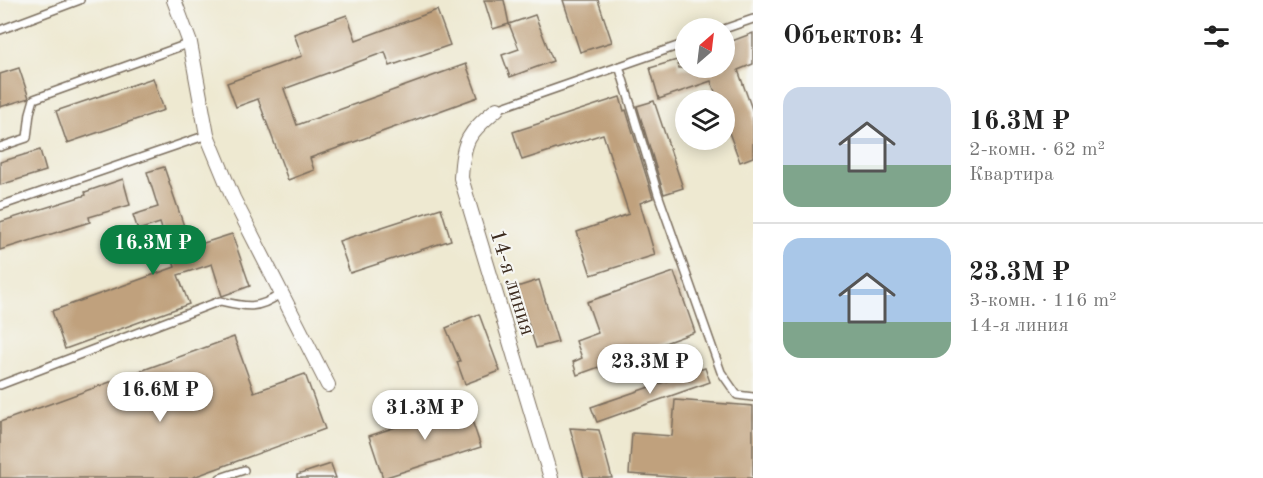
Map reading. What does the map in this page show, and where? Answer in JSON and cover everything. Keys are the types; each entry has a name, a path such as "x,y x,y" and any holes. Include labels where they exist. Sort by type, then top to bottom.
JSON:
{"street":[{"path":"174,0 190,44 207,135 233,198 328,385"},
{"name":"14-я линия","path":"497,109 476,127 462,149 461,178 551,478"}],"lane":[{"path":"0,30 80,0"},
{"path":"735,25 753,19"},
{"path":"0,147 27,138 34,99 190,44"},
{"path":"497,109 675,47"},
{"path":"619,66 658,194 721,372 737,395 753,397"},
{"path":"0,206 207,135"},
{"path":"0,385 220,301 244,307 265,305 280,294"},
{"path":"220,478 244,470"}],"building":[{"path":"484,0 504,0 509,24 493,29"},
{"path":"563,0 598,0 612,42 580,52"},
{"path":"437,10 450,45 390,66 385,52 284,89 297,125 466,64 478,97 310,158 314,170 288,180 258,99 236,107 227,83 302,56 294,34 347,15 356,40"},
{"path":"535,15 553,61 510,77 502,55 519,49 509,24"},
{"path":"753,33 753,64 738,70 753,112 753,157 740,162 735,149 735,90 714,90 711,81 685,90 675,90 675,93 659,99 650,68 675,61 675,78 735,78 735,40"},
{"path":"19,68 29,98 0,107 0,74"},
{"path":"153,78 164,110 67,143 56,111"},
{"path":"620,97 653,198 640,203 655,255 591,275 577,232 629,214 603,134 522,160 513,132"},
{"path":"654,101 683,188 664,194 637,106"},
{"path":"40,150 46,171 0,185 0,162"},
{"path":"164,167 191,247 232,234 250,286 222,296 212,264 178,275 189,304 65,349 52,311 175,267 160,223 138,230 133,215 158,207 147,172"},
{"path":"123,179 130,205 89,217 90,222 0,250 0,222 86,195 85,192"},
{"path":"441,208 451,240 350,273 339,241"},
{"path":"674,272 695,332 577,375 573,362 582,358 576,341 598,333 587,302"},
{"path":"539,280 558,342 536,348 517,287"},
{"path":"479,314 500,371 465,384 457,362 460,361 446,328"},
{"path":"234,337 254,392 305,374 325,429 191,478 0,478 0,422"},
{"path":"705,368 710,382 597,422 591,407"},
{"path":"675,400 753,406 753,478 686,478 629,474 632,433 672,436"},
{"path":"466,403 481,447 383,478 369,436"},
{"path":"570,428 599,430 612,478 584,478"},
{"path":"331,464 336,478 297,478 297,475"}]}
